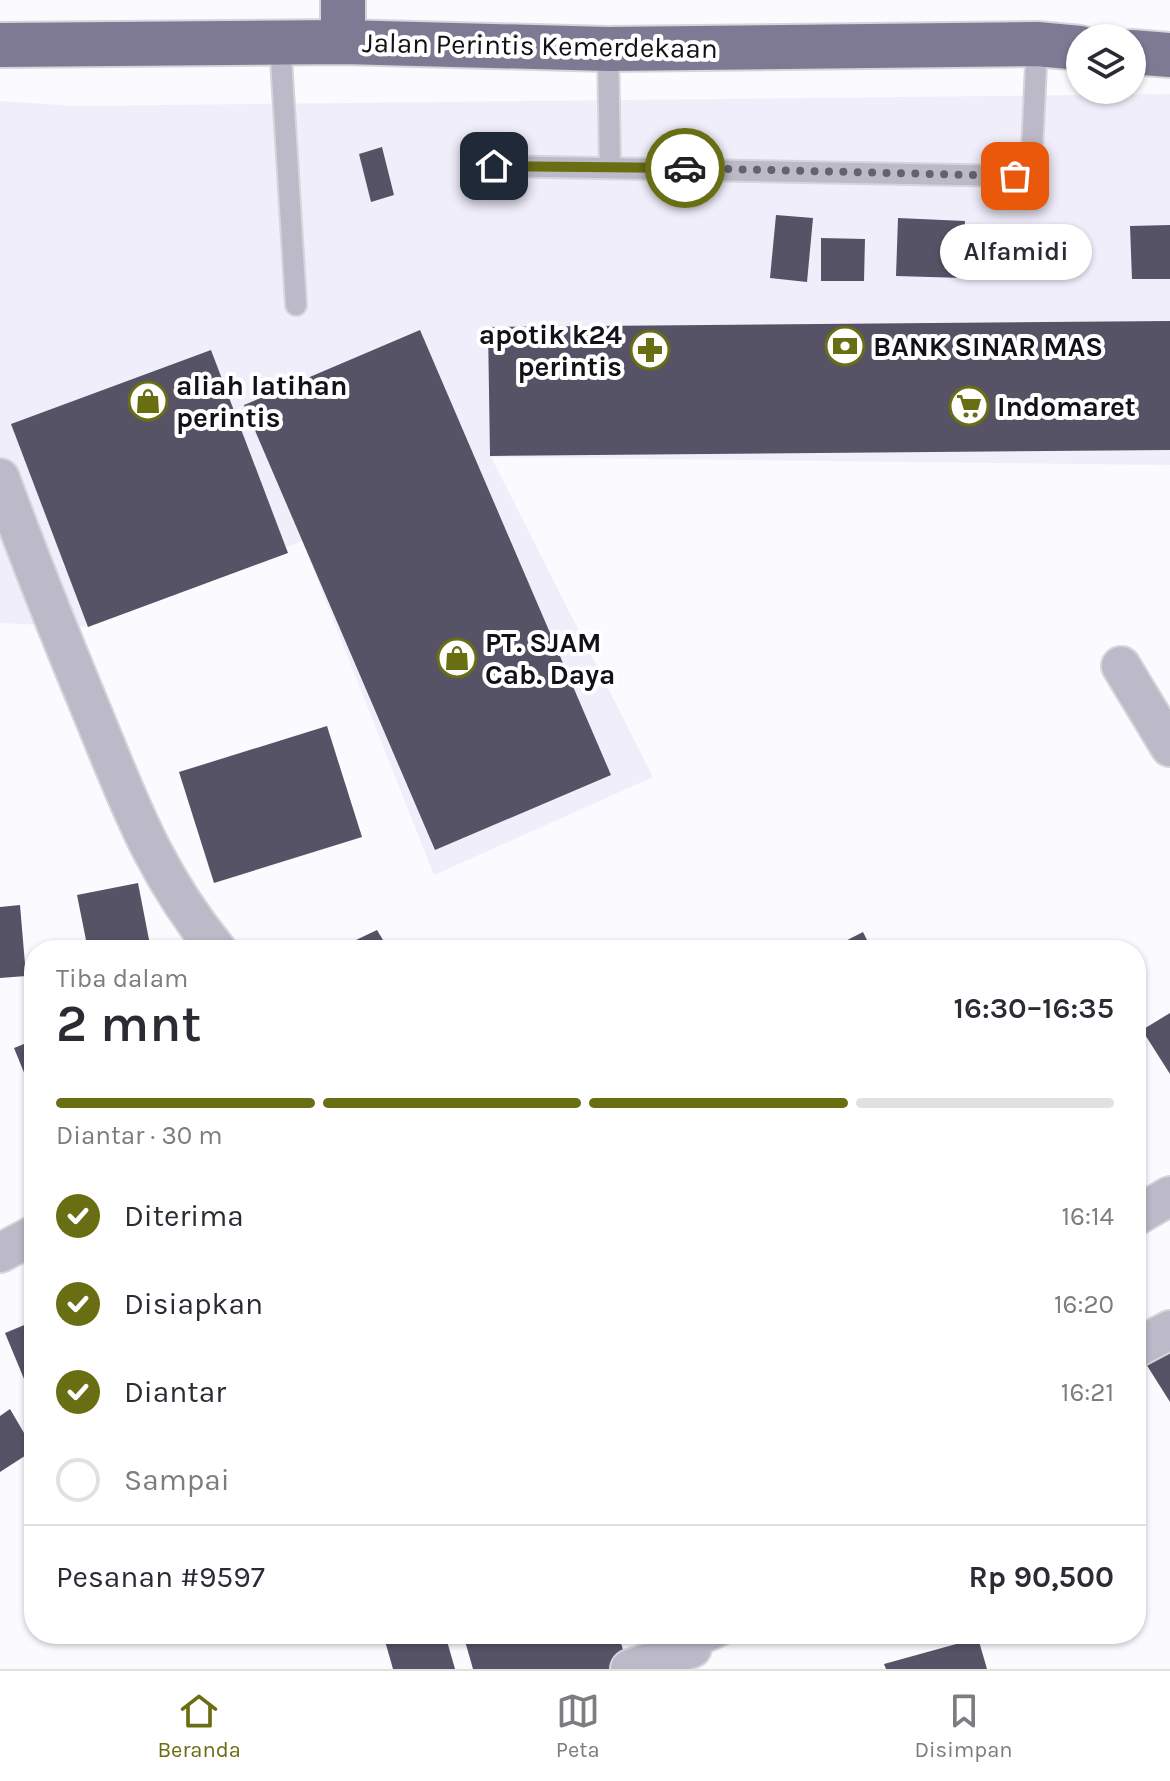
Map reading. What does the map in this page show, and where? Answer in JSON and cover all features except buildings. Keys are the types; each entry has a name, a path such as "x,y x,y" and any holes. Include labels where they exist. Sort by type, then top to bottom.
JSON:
{"highway":[{"name":"Jalan Perintis Kemerdekaan","path":"0,45 280,42 343,21 608,49 1037,44 1066,47"},
{"path":"1146,53 1170,55"}],"street":[{"path":"0,478 35,573 151,855 190,917 209,940"},
{"path":"1121,666 1170,747"},
{"path":"1146,1210 1170,1196"},
{"path":"0,1253 24,1240"},
{"path":"1146,1343 1170,1330"},
{"path":"630,1669 701,1646"}],"lane":[{"path":"280,42 296,305"},
{"path":"494,166 1015,176 1032,150 1037,44"},
{"path":"608,49 610,166"}],"shaded area":[{"path":"1146,94 1170,94 1170,465 491,457 653,777 434,875 302,541 88,627 0,623 0,101 76,106 1066,95 1066,104 1146,104"}],"way so far":[{"path":"685,168 1015,176"}],"place":[{"name":"Alfamidi","path":"1015,176"},
{"name":"BANK SINAR MAS","path":"845,346"},
{"name":"apotik k24 perintis","path":"650,350"},
{"name":"aliah latihan perintis","path":"148,401"},
{"name":"Indomaret","path":"969,406"},
{"name":"PT. SJAM Cab. Daya","path":"457,658"}],"route":[{"path":"494,166 685,168"}]}
